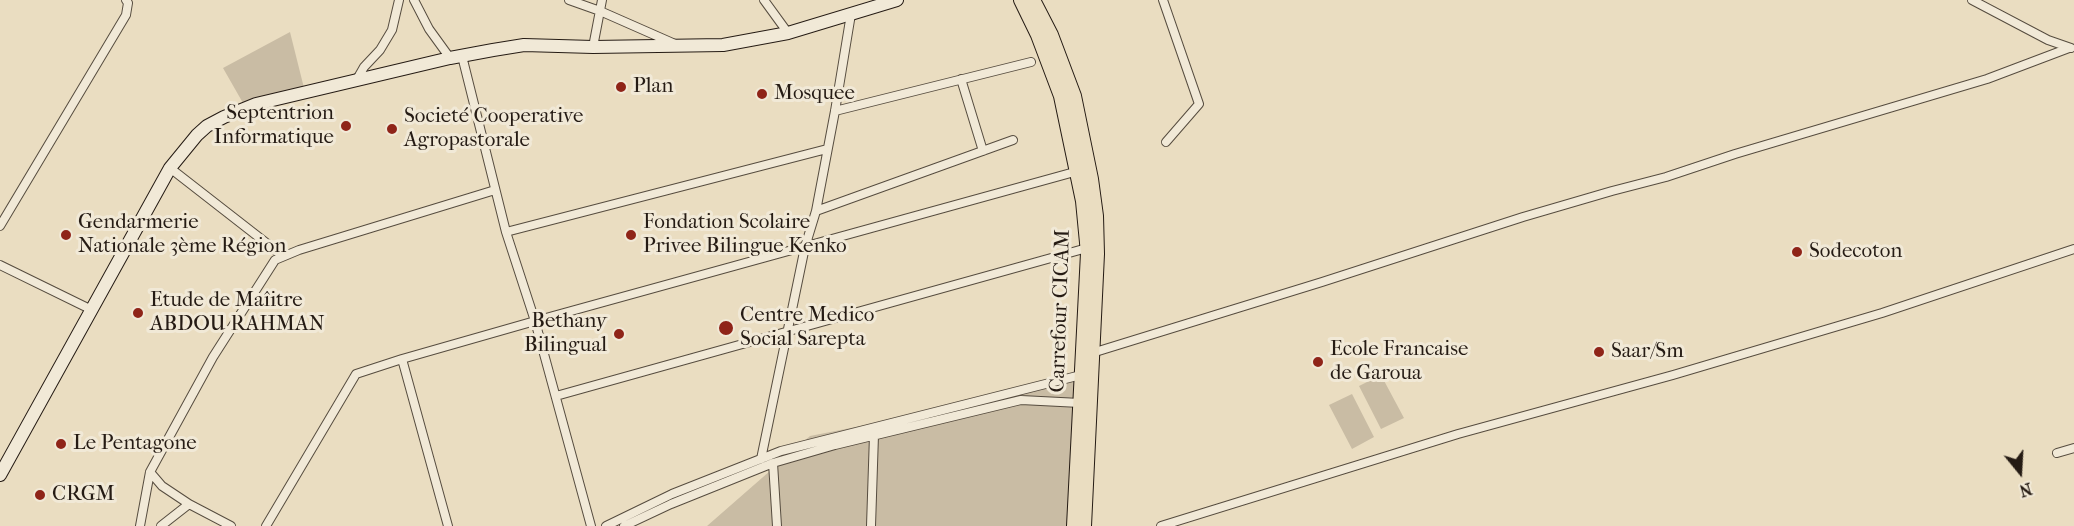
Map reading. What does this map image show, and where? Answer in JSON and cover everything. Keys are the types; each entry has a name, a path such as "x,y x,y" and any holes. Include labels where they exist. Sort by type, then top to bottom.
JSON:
{"main road":[{"name":"Carrefour CICAM","path":"1021,0 1038,35 1061,96 1083,201 1087,248 1074,526"},
{"path":"1034,0 1051,35 1074,96 1096,216 1097,254 1084,526"}],"street":[{"path":"0,226 126,15 128,3 126,0"},
{"path":"356,82 364,67 380,50 392,30 399,0"},
{"path":"414,0 429,29 456,57 506,232 535,321 591,526"},
{"path":"569,0 681,46"},
{"path":"593,47 602,0"},
{"path":"764,0 788,33"},
{"path":"0,475 170,168 207,126 256,104 456,57 524,45 593,47 723,45 788,33 897,0"},
{"path":"1163,0 1199,104 1166,142"},
{"path":"1972,0 2048,40 2072,47"},
{"path":"761,459 805,247 816,211 851,14"},
{"path":"1092,353 1299,290 1612,190 1666,177 1735,154 1987,79 2072,47"},
{"path":"835,111 1031,62"},
{"path":"961,79 983,151"},
{"path":"816,211 1013,140"},
{"path":"506,232 827,149"},
{"path":"170,168 283,256"},
{"path":"266,526 356,374 535,321 1078,171"},
{"path":"140,526 150,472 213,357 275,260 495,190"},
{"path":"556,396 1087,248"},
{"path":"1161,526 1458,434 1882,314 2074,249"},
{"path":"0,265 92,310"},
{"path":"402,359 448,526"},
{"path":"606,526 672,494 781,451 1081,375"},
{"path":"624,526 671,504 773,463 874,435 1021,400 1080,403"},
{"path":"871,526 874,435"},
{"path":"2057,453 2074,448"},
{"path":"773,463 777,526"},
{"path":"150,472 162,486 189,504 231,526"},
{"path":"162,526 189,504"}],"shaded area":[{"path":"290,32 304,88 243,103 223,68"},
{"path":"1075,373 1075,526 707,526 810,436 952,408"},
{"path":"1381,375 1404,418 1381,429 1359,386"},
{"path":"1352,394 1374,437 1352,449 1329,405"}],"place":[{"name":"Plan","path":"621,87"},
{"name":"Mosquee","path":"762,94"},
{"name":"Septentrion Informatique","path":"346,126"},
{"name":"Societé Cooperative Agropastorale","path":"392,129"},
{"name":"Gendarmerie Nationale 3ème Région","path":"66,235"},
{"name":"Fondation Scolaire Privee Bilingue Kenko","path":"631,235"},
{"name":"Sodecoton","path":"1797,252"},
{"name":"Etude de Maîitre ABDOU RAHMAN","path":"138,313"},
{"name":"Centre Medico Social Sarepta","path":"726,328"},
{"name":"Bethany Bilingual","path":"619,334"},
{"name":"Saar/Sm","path":"1599,352"},
{"name":"Ecole Francaise de Garoua","path":"1318,362"},
{"name":"Le Pentagone","path":"61,444"},
{"name":"CRGM","path":"40,495"}]}
